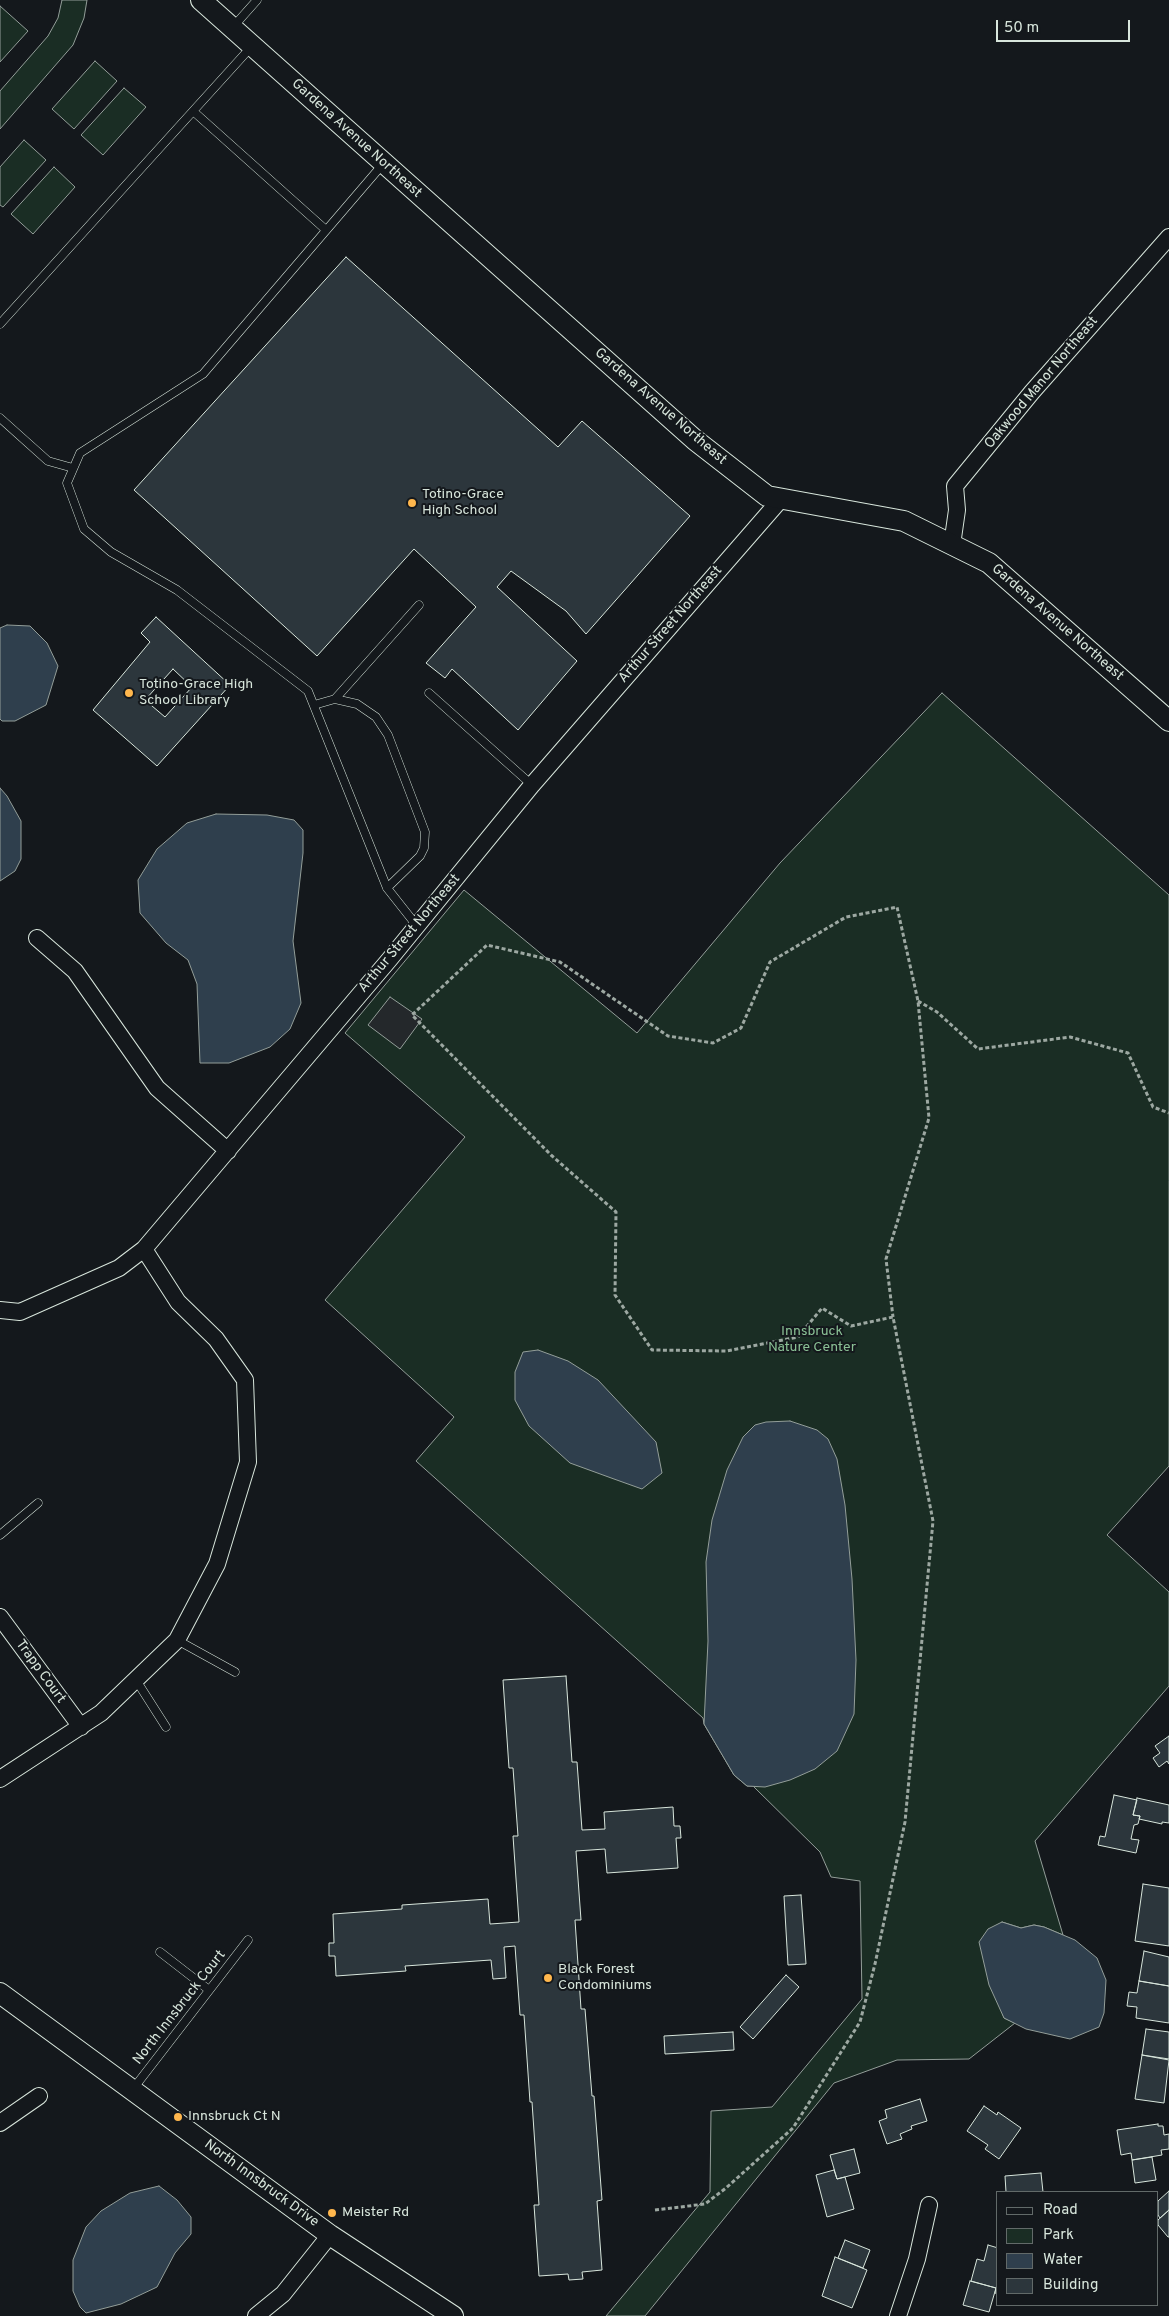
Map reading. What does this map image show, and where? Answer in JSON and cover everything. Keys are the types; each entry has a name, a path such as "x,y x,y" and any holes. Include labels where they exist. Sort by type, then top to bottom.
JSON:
{"street":[{"name":"Gardena Avenue Northeast","path":"201,0 695,440 767,496 904,521 989,563 1169,721"},
{"name":"Oakwood Manor Northeast","path":"952,545 957,510 955,486 1032,392 1169,236"},
{"name":"Arthur Street Northeast","path":"0,1310 20,1312 119,1268 144,1249 417,926 532,785 781,499"},
{"path":"38,938 76,971 157,1088 228,1150"},
{"path":"0,1779 101,1713 177,1640 217,1564 248,1462 245,1380 216,1339 178,1302 144,1249"},
{"name":"Trapp Court","path":"0,1618 80,1727"},
{"name":"North Innsbruck Drive","path":"0,1993 330,2235 453,2316"},
{"path":"0,2123 39,2096"},
{"path":"898,2316 917,2259 929,2204"},
{"path":"256,2316 283,2294 330,2235"}],"lane":[{"path":"232,28 257,0"},
{"path":"0,324 252,46"},
{"path":"193,111 326,230"},
{"path":"384,164 204,374 80,453 67,483 84,530 111,552 177,590 308,691 387,888 417,926"},
{"path":"0,418 48,461 73,468"},
{"path":"335,699 419,605"},
{"path":"428,693 532,785"},
{"path":"314,705 335,699 357,704 376,717 388,735 425,832 424,848 420,856 387,888"},
{"path":"0,1535 38,1503"},
{"path":"177,1640 235,1672"},
{"path":"136,1680 166,1727"},
{"name":"North Innsbruck Court","path":"132,2090 248,1940"},
{"path":"160,1952 209,1990"}],"path":[{"path":"655,2210 705,2204 794,2128 860,2022 905,1822 933,1521 893,1316 886,1259 929,1118 918,1001 897,907 846,917 770,962 741,1028 713,1043 668,1036 560,962 487,946 412,1015 551,1155 616,1212 615,1295 652,1350 727,1351 798,1337 822,1308 851,1326 893,1316"},
{"path":"918,1001 937,1012 978,1049 1070,1037 1128,1053 1153,1107 1169,1113"}],"green space":[{"path":"62,0 87,0 84,18 73,45 0,129 0,91 48,36 58,18"},
{"path":"0,6 28,31 0,62"},
{"path":"95,61 117,81 74,129 52,109"},
{"path":"124,88 146,107 103,155 81,135"},
{"path":"24,140 46,160 3,207 0,205 0,167"},
{"path":"54,167 75,187 33,234 11,214"},
{"name":"Innsbruck Nature Center","path":"942,693 1169,895 1169,1466 1107,1535 1169,1592 1169,1686 1035,1841 1063,1935 1044,1927 1034,1925 1021,1928 1002,1922 999,2003 1004,2018 1015,2023 969,2059 897,2060 834,2083 645,2316 606,2316 710,2192 711,2111 772,2107 862,1999 860,1881 831,1877 820,1852 753,1786 747,1786 734,1775 704,1724 703,1718 416,1461 454,1417 325,1300 465,1137 345,1033 464,890 637,1033 780,863"}],"shaded area":[{"path":"390,997 422,1019 400,1049 368,1025"}],"water":[{"path":"7,625 30,626 47,643 58,666 46,705 15,721 2,721 0,719 0,628"},
{"path":"0,788 7,796 21,821 21,859 15,871 0,881"},
{"path":"216,814 267,815 294,820 303,830 303,853 293,941 301,1003 290,1029 270,1047 229,1063 200,1063 197,984 188,960 166,943 140,913 138,880 157,849 187,823"},
{"path":"538,1350 568,1361 598,1380 656,1442 662,1473 642,1489 570,1463 529,1426 515,1400 515,1372 523,1352"},
{"path":"790,1421 817,1430 828,1439 837,1459 845,1505 852,1579 856,1660 854,1714 837,1751 815,1769 790,1780 765,1787 747,1786 734,1775 704,1724 708,1641 706,1562 712,1520 727,1470 743,1437 755,1425 766,1422"},
{"path":"1002,1922 1021,1928 1034,1925 1044,1927 1075,1940 1097,1958 1106,1980 1104,2013 1099,2027 1070,2039 1026,2029 1004,2018 989,1985 979,1942 988,1929"},
{"path":"159,2186 177,2200 191,2217 191,2234 175,2253 157,2287 121,2304 86,2313 80,2307 73,2291 73,2260 86,2227 101,2211 130,2193"}],"building":[{"name":"Totino-Grace High School","path":"346,257 558,447 582,421 690,516 586,634 566,611 511,571 497,587 577,661 518,730 452,669 445,678 426,663 476,607 414,549 317,656 134,490"},
{"name":"Totino-Grace High School Library","path":"156,617 230,685 157,766 93,710 150,642 141,633","holes":["173,669 192,687 165,717 145,700"]},
{"name":"Black Forest Condominiums","path":"566,1676 572,1762 577,1762 582,1830 605,1829 604,1812 673,1807 674,1826 680,1826 681,1838 676,1838 678,1868 607,1873 605,1849 576,1851 581,1920 575,1920 581,2009 585,2009 592,2096 594,2096 602,2200 597,2201 602,2270 582,2272 583,2279 569,2280 568,2274 539,2276 534,2205 539,2205 532,2102 530,2102 524,2015 520,2015 515,1946 504,1947 506,1978 493,1979 491,1960 405,1966 406,1971 336,1976 335,1956 329,1956 329,1943 334,1943 333,1914 402,1909 402,1905 488,1899 490,1924 519,1922 513,1836 518,1836 513,1768 509,1768 503,1680"},
{"path":"1169,1736 1169,1764 1167,1761 1159,1767 1153,1758 1160,1753 1155,1746"},
{"path":"1114,1795 1137,1800 1133,1815 1140,1816 1138,1824 1134,1825 1131,1839 1139,1840 1136,1853 1098,1845 1100,1836 1105,1837"},
{"path":"1137,1798 1169,1805 1169,1823 1162,1822 1162,1824 1139,1819 1140,1816 1133,1815"},
{"path":"1143,1884 1169,1888 1169,1946 1135,1941"},
{"path":"801,1895 806,1964 788,1965 784,1896"},
{"path":"1144,1951 1169,1957 1169,1986 1139,1981"},
{"path":"786,1975 799,1987 753,2039 740,2027"},
{"path":"1139,1981 1169,1986 1169,2023 1136,2018 1137,2007 1127,2006 1129,1992 1137,1993"},
{"path":"1146,2029 1169,2032 1169,2059 1142,2055"},
{"path":"733,2032 734,2050 665,2054 664,2036"},
{"path":"1142,2055 1169,2060 1164,2103 1135,2099"},
{"path":"920,2099 927,2121 911,2126 912,2129 900,2134 902,2139 887,2144 879,2121 887,2118 885,2110"},
{"path":"984,2106 997,2115 998,2112 1021,2128 999,2159 985,2149 988,2145 967,2131"},
{"path":"1158,2124 1158,2126 1163,2126 1164,2135 1169,2134 1169,2149 1161,2150 1162,2155 1132,2160 1131,2153 1121,2155 1117,2130"},
{"path":"854,2149 860,2173 837,2179 830,2155"},
{"path":"1152,2157 1156,2180 1135,2183 1132,2160"},
{"path":"834,2170 837,2179 845,2177 854,2209 827,2217 816,2175"},
{"path":"1041,2173 1043,2191 1006,2191 1005,2176"},
{"path":"1169,2191 1169,2210 1160,2218 1159,2216 1159,2200"},
{"path":"1169,2210 1169,2237 1159,2226 1159,2219"},
{"path":"845,2240 870,2250 863,2268 838,2258"},
{"path":"988,2245 996,2247 996,2288 971,2281 977,2259 984,2261"},
{"path":"835,2257 867,2270 852,2308 822,2296"},
{"path":"970,2281 996,2288 989,2312 963,2305"}],"place":[{"name":"Totino-Grace High School","path":"412,503"},
{"name":"Totino-Grace High School Library","path":"129,693"},
{"name":"Black Forest Condominiums","path":"548,1978"},
{"name":"Innsbruck Ct N","path":"178,2117"},
{"name":"Meister Rd","path":"332,2213"}]}
